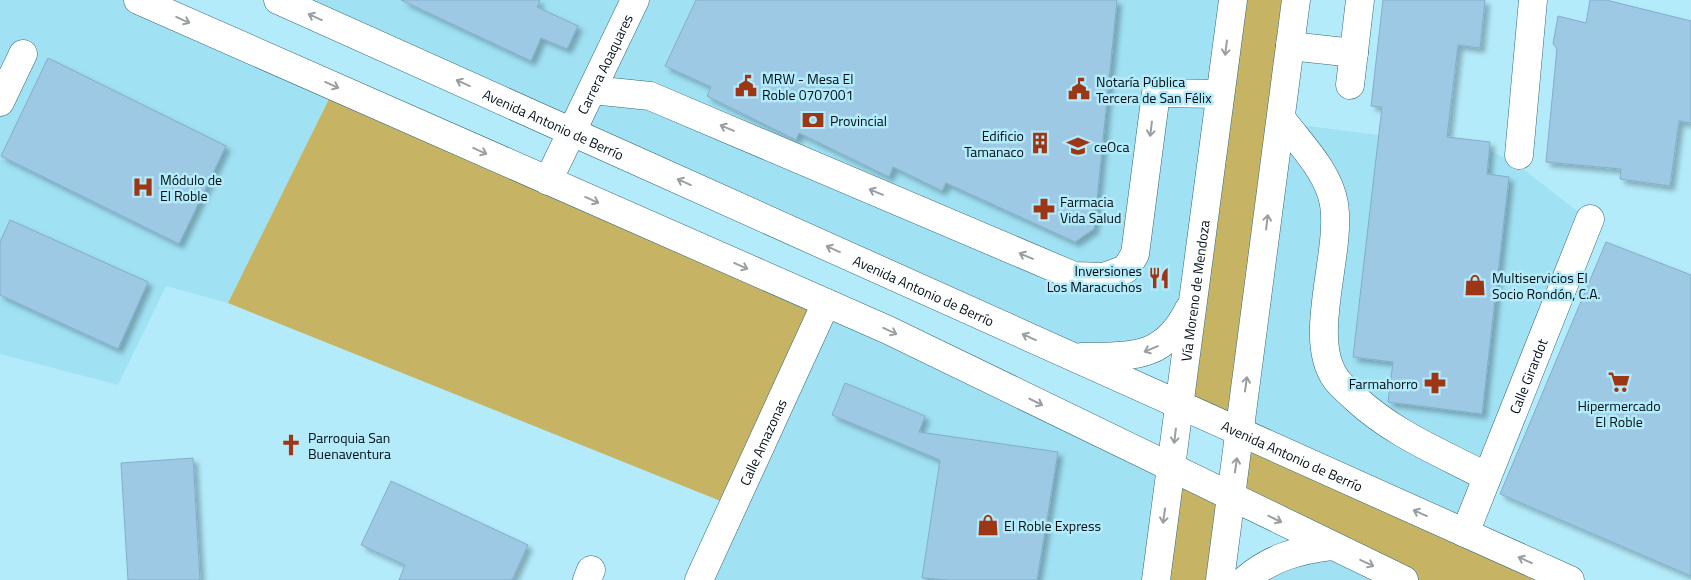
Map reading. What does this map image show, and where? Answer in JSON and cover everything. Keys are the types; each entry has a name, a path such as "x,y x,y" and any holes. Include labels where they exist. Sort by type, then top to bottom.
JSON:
{"street":[{"path":"138,0 888,330 1231,498 1404,580"},
{"name":"Avenida Antonio de Berrío","path":"278,0 1570,580"},
{"name":"Carrera Aoaquares","path":"548,181 635,0"},
{"name":"Vía Moreno de Mendoza","path":"1156,580 1232,0"},
{"path":"1220,580 1296,0"},
{"path":"1350,85 1360,0"},
{"path":"1519,155 1533,0"},
{"path":"1290,46 1354,53"},
{"path":"0,102 23,54"},
{"path":"592,90 650,96 1074,276 1104,277 1126,269 1135,254 1156,92 1220,94"},
{"path":"1281,118 1327,180 1334,204 1335,226 1324,353 1336,379 1374,415 1413,441 1487,477"},
{"name":"Calle Girardot","path":"1465,533 1590,219"},
{"path":"1073,357 1121,356 1150,351 1171,338 1182,323 1193,301"},
{"name":"Calle Amazonas","path":"699,580 826,303"},
{"path":"1244,580 1274,560 1298,550 1331,546"}],"shaded area":[{"name":"Módulo de El Roble","path":"0,0 138,0 335,87 228,303 166,286 118,385 0,354"},
{"path":"278,0 1233,0 1193,301 1171,338 1073,357"},
{"path":"1238,0 1294,0 1237,425 1184,402"},
{"path":"335,87 826,303 733,506 228,303"},
{"path":"1285,123 1486,149 1514,162 1586,218 1461,526 1244,428"},
{"path":"826,303 1171,468 1156,580 699,580"},
{"path":"1240,432 1570,580 1404,580 1231,498 1220,580 1156,580 1171,468 1231,497"},
{"path":"1298,550 1404,580 1245,580"}],"building":[{"path":"401,0 540,0 537,7 578,26 567,49 541,38 531,61"},
{"path":"696,0 1117,0 1094,229 1075,242 946,183 942,191 893,167 889,177 799,133 796,140 707,96 711,87 665,66"},
{"path":"1383,0 1485,0 1480,48 1458,45 1447,137 1490,142 1487,174 1509,177 1482,414 1388,402 1393,362 1353,357 1382,107 1371,106"},
{"path":"1590,0 1606,0 1691,21 1691,123 1679,121 1670,186 1620,179 1621,169 1546,162 1557,48 1553,44 1558,16 1586,23"},
{"path":"48,58 226,146 179,244 1,156"},
{"path":"10,220 148,282 118,349 0,295 0,242"},
{"name":"Hipermercado El Roble","path":"1606,242 1691,275 1691,576 1500,494"},
{"name":"El Roble Express","path":"845,383 925,416 919,432 1058,452 1037,580 948,580 922,578 940,460 832,415"},
{"path":"193,458 200,580 128,580 121,463"},
{"path":"391,481 528,545 512,580 399,580 405,565 361,545"}],"place":[{"name":"MRW - Mesa El Roble 0707001","path":"746,86"},
{"name":"Notaría Pública Tercera de San Félix","path":"1079,89"},
{"name":"Provincial","path":"813,120"},
{"name":"Edificio Tamanaco","path":"1040,143"},
{"name":"ceOca","path":"1078,146"},
{"name":"Módulo de El Roble","path":"143,187"},
{"name":"Farmacia Vida Salud","path":"1044,209"},
{"name":"Inversiones Los Maracuchos","path":"1159,278"},
{"name":"Multiservicios El Socio Rondón, C.A.","path":"1475,285"},
{"name":"Hipermercado El Roble","path":"1619,382"},
{"name":"Farmahorro","path":"1435,383"},
{"name":"Parroquia San Buenaventura","path":"291,445"},
{"name":"El Roble Express","path":"988,525"}]}
